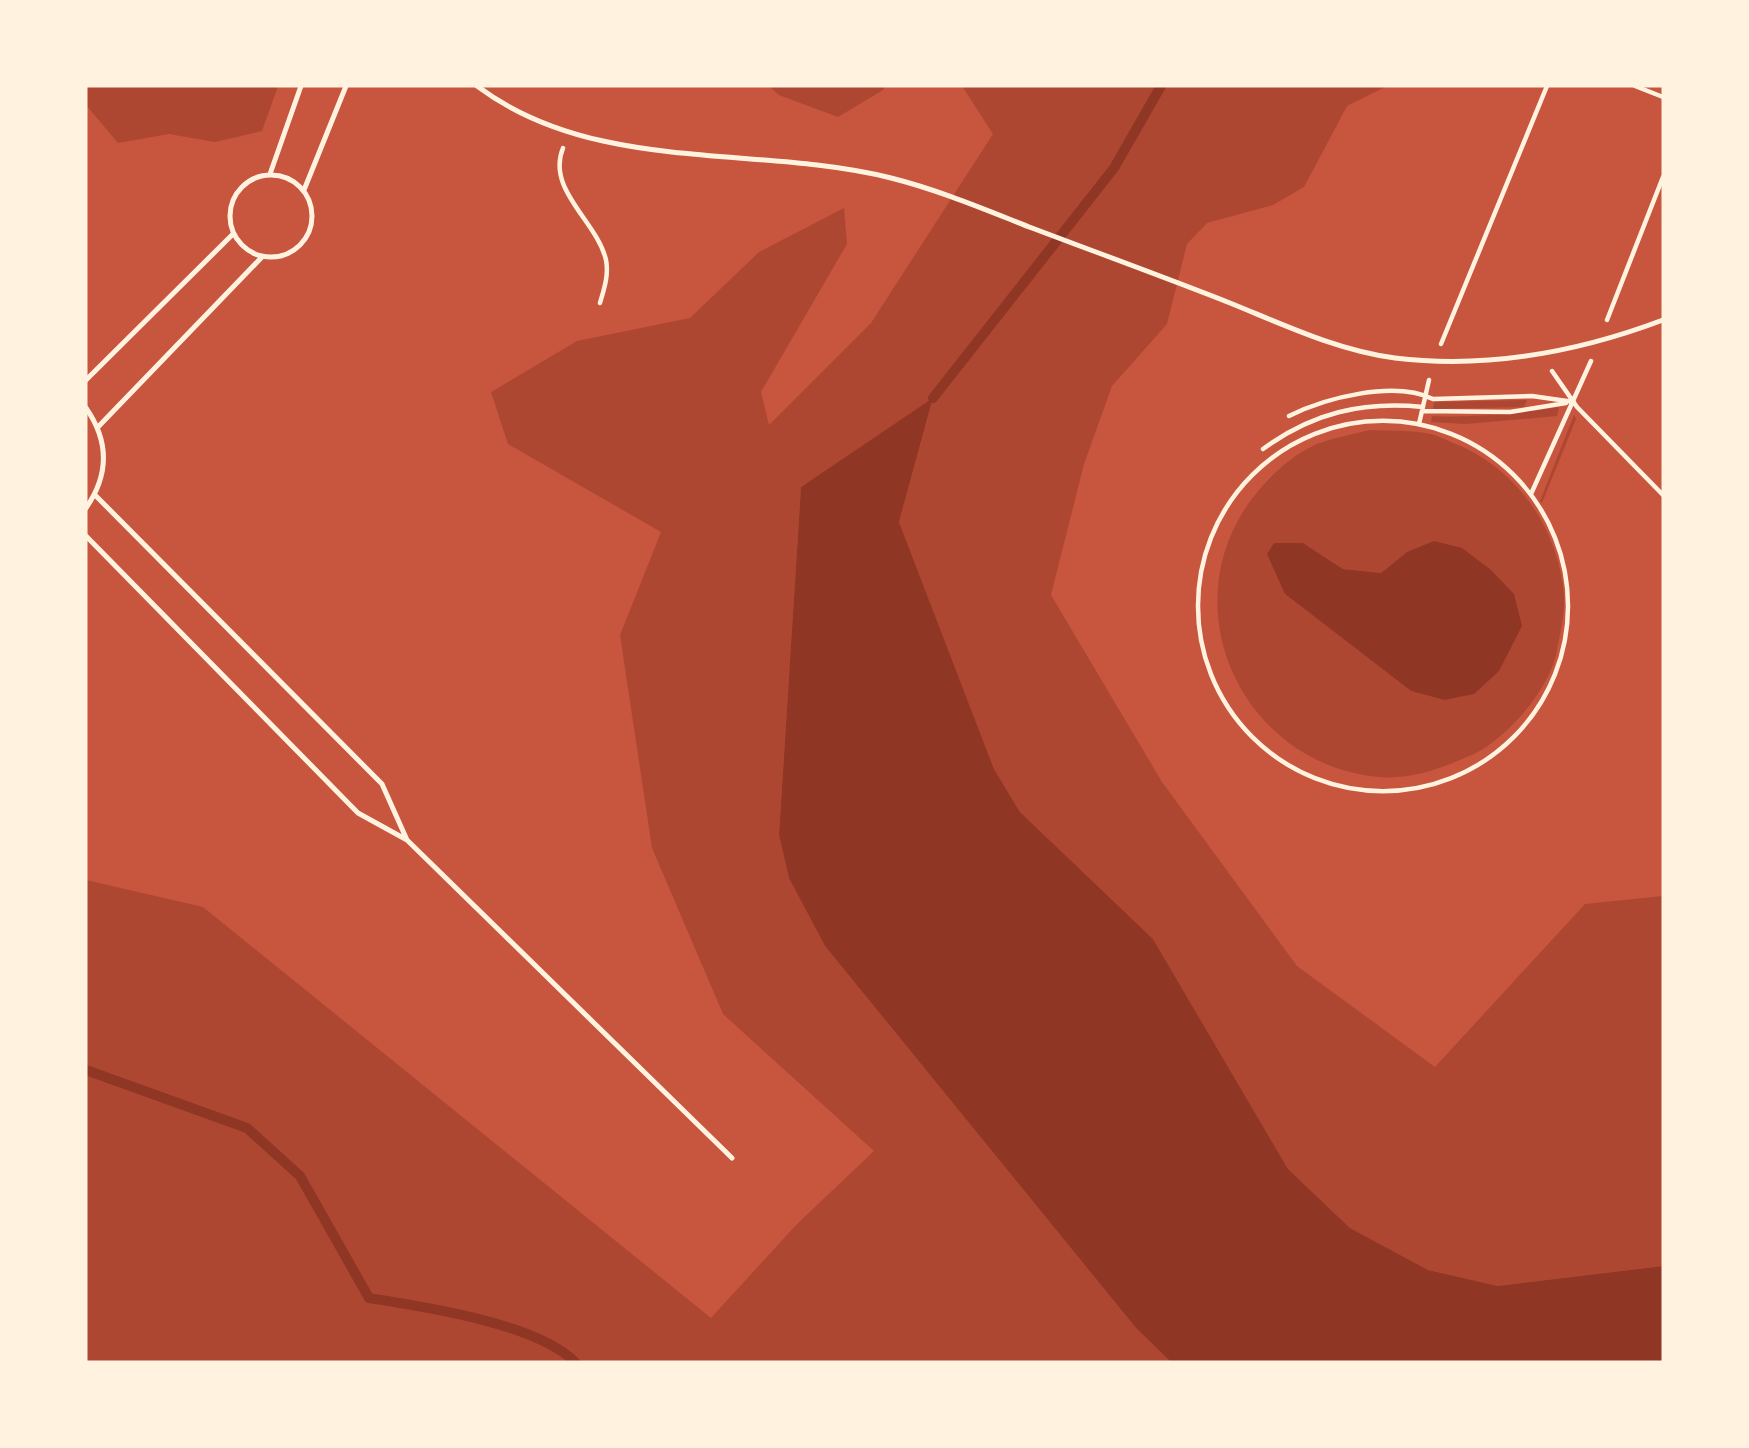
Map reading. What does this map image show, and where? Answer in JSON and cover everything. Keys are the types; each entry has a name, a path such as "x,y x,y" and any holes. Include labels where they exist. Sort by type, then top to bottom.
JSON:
{"lane":[{"path":"270,174 301,86"},
{"path":"304,190 346,86"},
{"path":"477,86 530,117 569,134 635,147 841,169 891,178 955,198 1340,344 1390,358 1473,361 1538,355 1599,342 1663,320"},
{"path":"270,174 283,176 304,190 312,215 305,239 286,255 262,257 250,252 233,234 229,214 235,194 256,176 270,174"},
{"path":"86,380 233,234"},
{"path":"98,427 262,257"},
{"path":"86,408 98,427 104,461 103,473 95,495 86,508"},
{"path":"95,495 382,784 407,840"},
{"path":"86,536 358,813 407,840 732,1158"}],"path":[{"path":"1440,345 1547,86"},
{"path":"1635,86 1663,97"},
{"path":"569,134 560,156 559,173 600,244 606,261 607,279 600,303"},
{"path":"1531,494 1599,342 1663,177"},
{"path":"1538,355 1574,402 1663,495"},
{"path":"1419,424 1428,383"},
{"path":"1289,416 1309,406 1347,396 1379,392 1433,399 1532,396 1574,402"},
{"path":"1263,449 1289,430 1338,411 1367,406 1510,412 1574,402"},
{"path":"1358,422 1419,424 1461,438 1500,461 1531,494 1559,547 1569,607 1559,667 1530,720 1522,729 1486,761 1431,786 1371,792 1312,778 1260,746 1222,699 1200,642 1198,582 1216,523 1251,474 1300,439 1358,422"}],"shaded area":[{"path":"86,86 278,86 262,131 215,142 169,134 118,143 86,105"},
{"path":"769,86 885,86 883,90 838,117 779,95"},
{"path":"962,86 1387,86 1347,106 1304,187 1273,205 1207,223 1187,244 1167,324 1112,386 1084,464 1051,595 1162,782 1297,966 1435,1067 1585,904 1663,896 1663,1266 1498,1286 1428,1270 1350,1228 1288,1169 1153,939 1020,812 994,769 899,522 933,399 801,487 779,835 789,877 825,946 1136,1328 1171,1362 86,1362 86,880 203,907 711,1318 796,1225 874,1151 723,1014 652,848 620,635 661,532 508,444 491,392 577,341 690,318 759,252 844,208 847,244 761,392 769,425 871,323 993,134"},
{"path":"933,398 899,522 994,769 1020,812 1153,939 1288,1169 1350,1228 1428,1270 1498,1286 1663,1266 1663,1362 1171,1362 1136,1328 825,946 789,878 779,835 801,487"},
{"path":"1527,400 1524,407 1433,409 1434,402"},
{"path":"1559,407 1557,416 1466,424 1431,422 1432,416 1495,415"},
{"path":"1574,415 1576,419 1542,503 1540,501"},
{"path":"1370,430 1433,435 1478,455 1498,469 1516,485 1544,525 1554,548 1564,596 1562,623 1553,665 1526,710 1500,736 1474,754 1440,768 1404,776 1379,777 1331,766 1291,744 1258,713 1234,675 1220,633 1218,588 1228,543 1251,500 1272,476 1298,454 1317,444","holes":["1303,543 1343,569 1381,573 1407,552 1444,700 1411,691 1285,594"]},
{"path":"1434,541 1462,548 1491,570 1514,594 1522,626 1499,671 1474,694 1444,700 1411,691 1285,594 1267,554 1274,543 1303,543 1343,569 1381,573 1407,552"}],"waterway":[{"path":"933,398 1114,168 1161,86"},
{"path":"86,1070 247,1128 300,1176 369,1298 448,1312 507,1327 557,1348 575,1362"}]}
